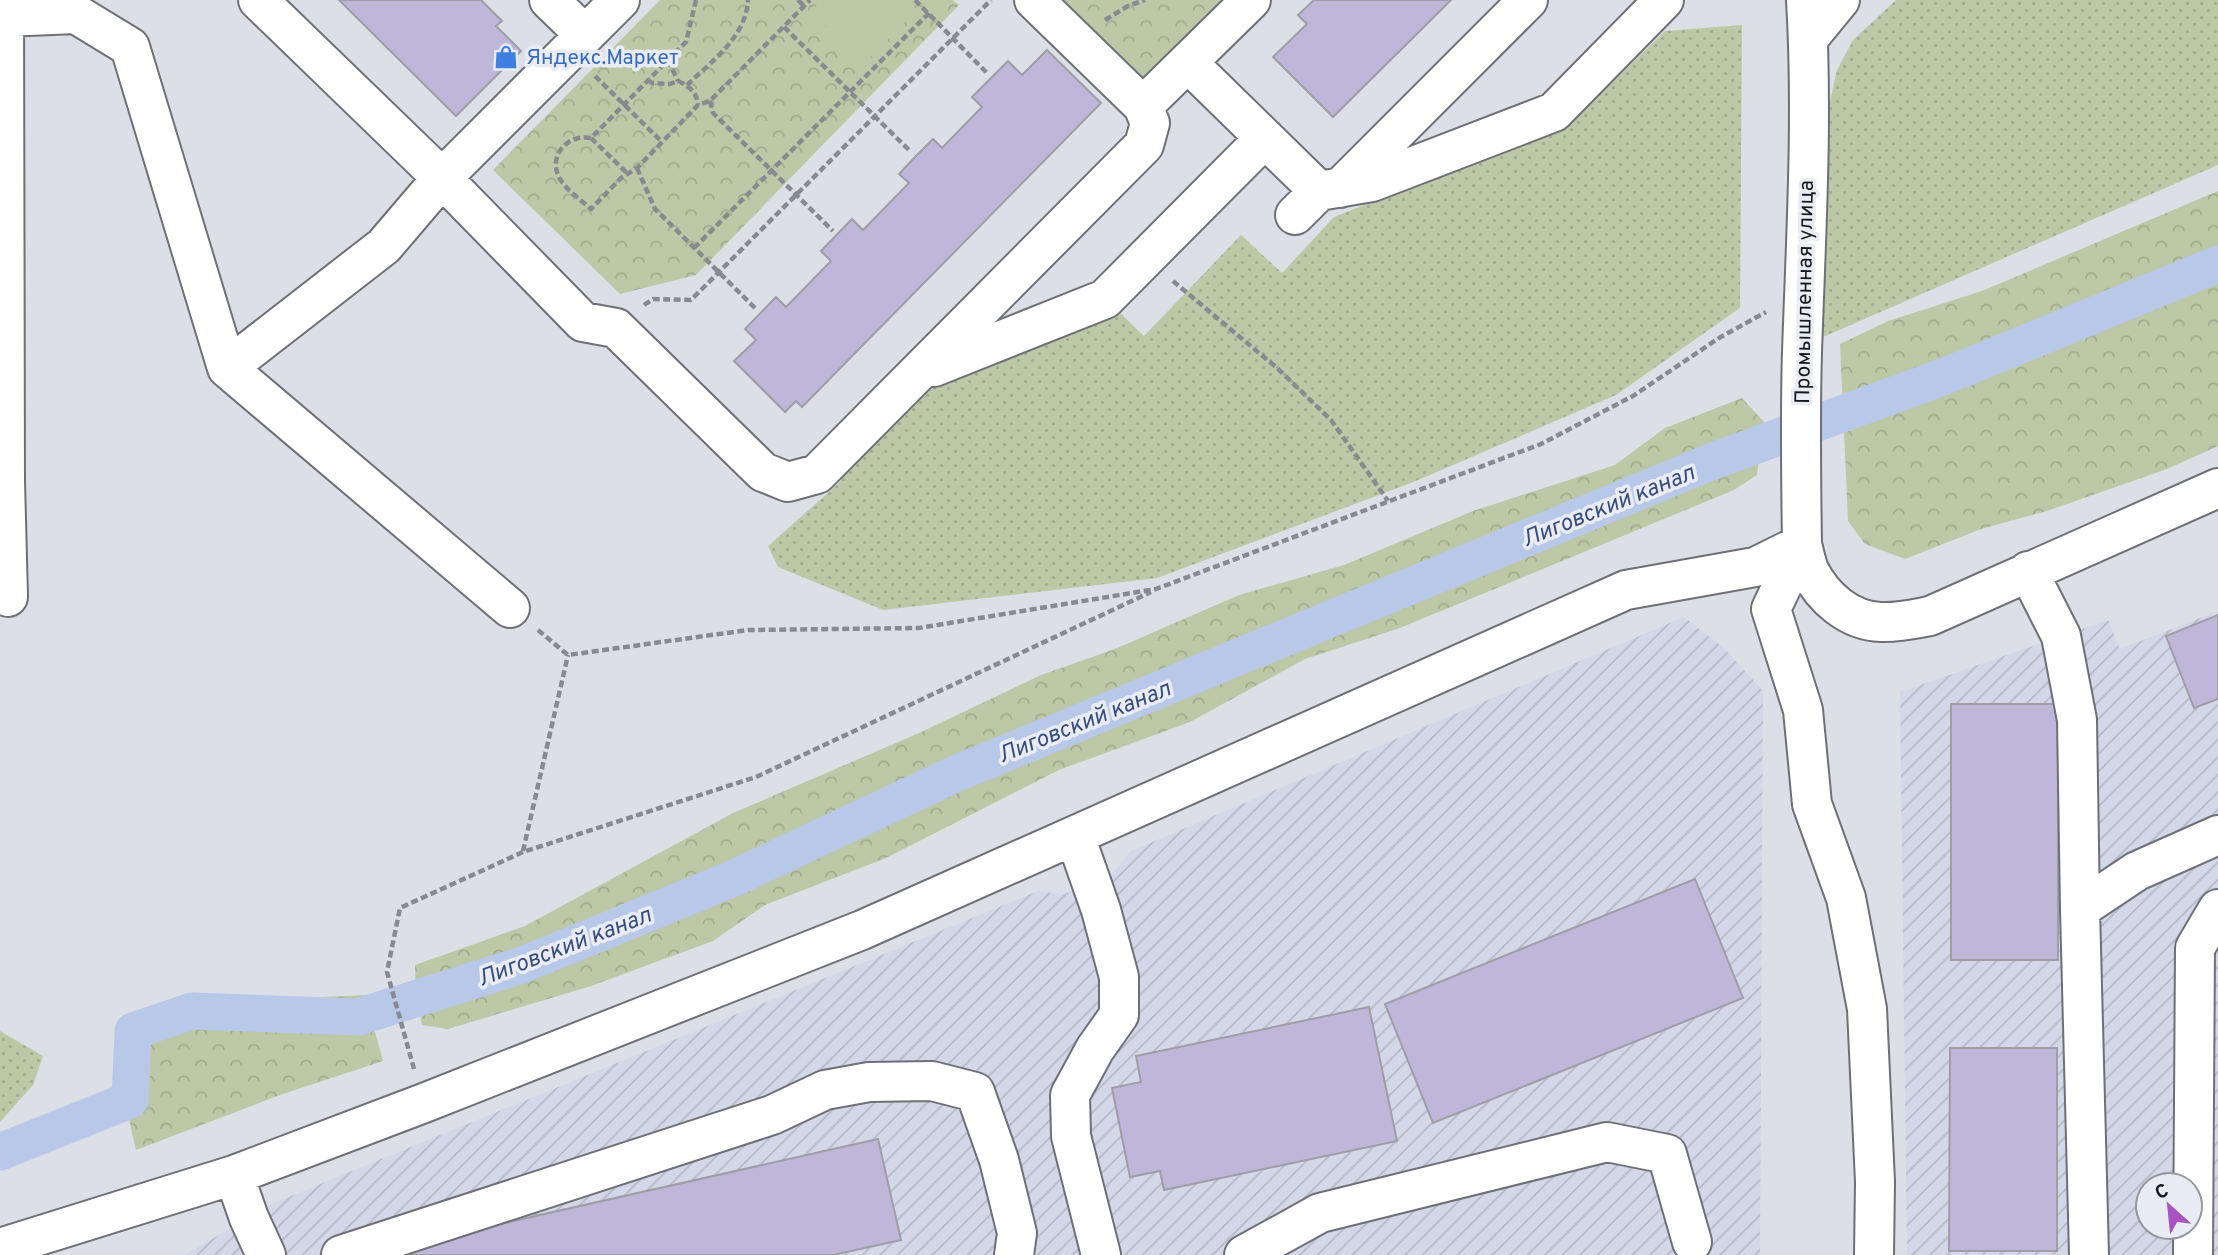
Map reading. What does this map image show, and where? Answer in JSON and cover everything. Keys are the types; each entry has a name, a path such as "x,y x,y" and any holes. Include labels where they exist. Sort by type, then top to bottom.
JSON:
{"street":[{"path":"258,0 442,178 583,322 617,328 763,472 788,482 817,474 1144,145 1150,123 1143,106 1034,0"},
{"path":"549,0 577,43"},
{"path":"227,368 384,246 442,178 620,0"},
{"path":"1143,106 1251,0"},
{"path":"1318,198 1528,0"},
{"path":"1318,198 1372,182 1554,112 1664,0"},
{"name":"Промышленная улица","path":"1802,544 1802,356 1808,39 1806,0"},
{"path":"1808,39 1840,0"},
{"path":"8,597 3,481 4,9 76,14 130,47 227,368 510,608"},
{"path":"1188,62 1265,138 1318,198"},
{"path":"919,373 1105,299 1265,138"},
{"path":"1802,544 1809,569 1837,607 1861,619 1881,622 1930,616 2218,488"},
{"path":"0,1248 234,1175 862,930 1626,590 1755,567 1802,544"},
{"path":"1802,544 1771,610 1803,709 1812,804 1846,898 1867,1009 1875,1182 1874,1255"},
{"path":"2028,571 2061,636 2077,720 2089,1255"},
{"path":"2080,909 2137,871 2218,835"},
{"path":"1075,836 1101,910 1119,977 1119,1015 1095,1049 1070,1095 1072,1136 1101,1255"},
{"path":"2193,1255 2195,948 2218,909"},
{"path":"341,1255 772,1115 825,1090 869,1082 932,1081 975,1092 999,1160 1017,1233 1014,1255"},
{"path":"1244,1255 1320,1213 1607,1142 1667,1154 1692,1242"},
{"path":"234,1175 266,1255"}],"path":[{"path":"591,138 686,42 696,0"},
{"path":"687,85 733,40 747,15 748,0"},
{"path":"798,0 804,6"},
{"path":"628,174 591,138 575,138 563,145 558,154 556,164 562,182 592,209 637,168 698,105 710,101 810,0"},
{"path":"915,0 988,74"},
{"path":"617,328 653,299 691,300 991,0"},
{"path":"1098,27 1117,13 1144,0"},
{"path":"694,248 929,13"},
{"path":"784,27 911,152"},
{"path":"577,43 624,104 662,142"},
{"path":"668,60 678,81 687,85 697,97 698,105"},
{"path":"648,80 652,83 670,84 678,81"},
{"path":"710,101 713,113 833,231"},
{"path":"637,168 655,209 756,309"},
{"path":"1145,258 1277,368 1331,421 1388,501"},
{"path":"410,1057 387,972 400,908 523,852 756,777 1156,589 1541,444 1633,396 1719,338 1777,305 1804,301"},
{"path":"510,608 568,655 748,630 919,628 1156,589"},
{"path":"523,852 568,655"}],"shaded area":[{"path":"2218,611 2218,1255 1907,1255 1900,692 2108,620 2120,649"},
{"path":"1684,617 1725,649 1763,691 1760,1255 184,1255 264,1207 1038,891 1064,894 1111,875 1131,851"}],"green space":[{"path":"660,0 953,0 959,5 696,275 620,294 493,170"},
{"path":"822,0 906,0 917,10 864,64 811,11"},
{"path":"1050,0 1227,0 1148,78 1128,78"},
{"path":"1896,0 2218,0 2218,165 1823,337 1825,125 1837,70 1853,40"},
{"path":"1742,25 1740,308 1616,395 1411,483 1157,578 883,610 778,567 768,546 839,483 866,444 925,385 1112,305 1144,336 1241,235 1282,273 1334,217 1572,122 1665,31"},
{"path":"2218,191 2218,446 2167,469 2047,511 1981,529 1905,559 1865,544 1848,521 1840,344 1888,321 1982,291"},
{"path":"1742,398 1764,422 1757,475 1734,490 1400,628 1305,659 1190,722 1059,770 886,858 765,905 713,941 591,986 448,1029 422,1025 415,965 525,926 733,813 919,733 1041,675 1115,649 1239,595 1344,565 1473,511 1615,465 1665,428"},
{"path":"365,995 383,1061 280,1095 136,1150 125,1102 124,1052 153,1005"},
{"path":"0,1031 43,1056 33,1085 0,1122"}],"building":[{"path":"339,0 481,0 502,21 496,26 521,51 456,116"},
{"path":"1314,0 1451,0 1333,117 1273,57 1307,24 1298,15"},
{"path":"1047,50 1101,103 802,407 796,401 785,412 734,361 756,340 745,329 776,297 786,307 831,261 821,251 852,219 863,230 909,183 899,174 916,156 933,139 942,148 982,107 972,97 1008,61 1022,75"},
{"path":"2218,615 2218,699 2194,708 2166,636"},
{"path":"1951,704 2058,704 2058,960 1951,960"},
{"path":"1695,879 1743,998 1433,1123 1385,1004"},
{"path":"1369,1007 1397,1141 1164,1190 1160,1171 1130,1177 1112,1088 1141,1082 1136,1056"},
{"path":"1950,1048 2057,1048 2057,1251 1949,1251"},
{"path":"878,1139 901,1240 833,1255 376,1255 375,1252"}],"waterway":[{"name":"Лиговский канал","path":"0,1152 130,1100 133,1031 192,1011 358,1017 522,965 732,879 955,774 1713,461 1943,377 2218,264"}],"place":[{"name":"Яндекс.Маркет","path":"506,57"}]}
